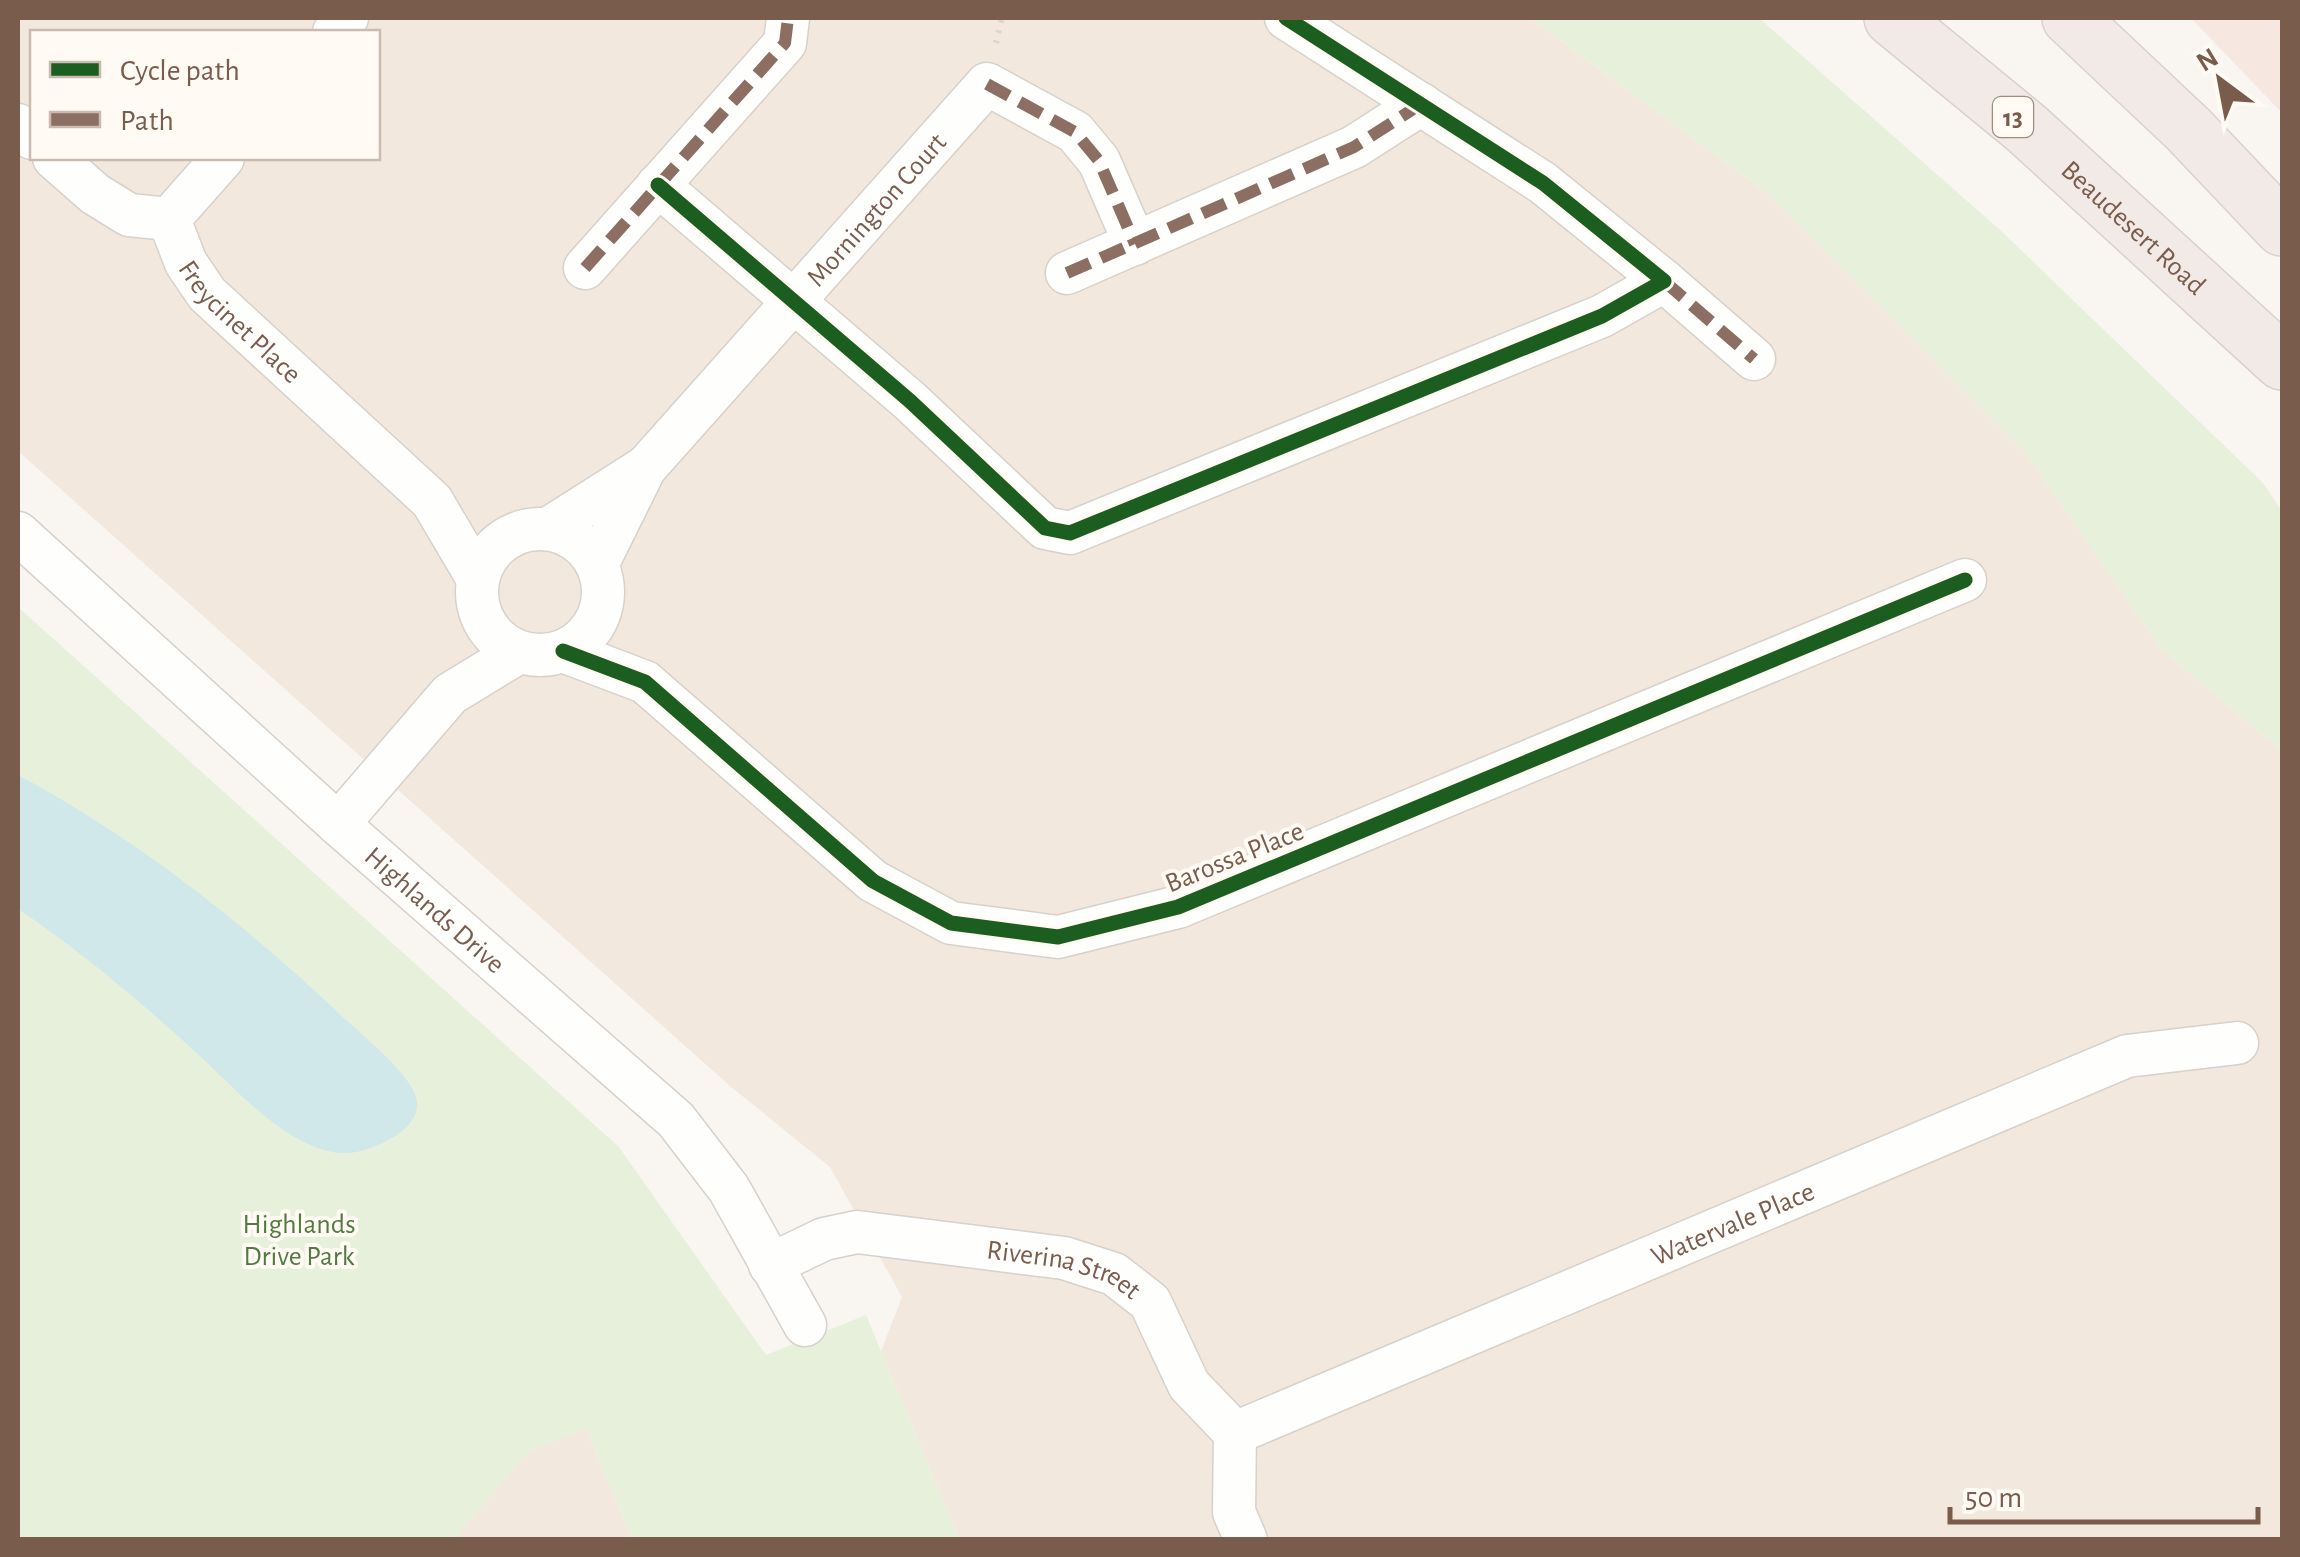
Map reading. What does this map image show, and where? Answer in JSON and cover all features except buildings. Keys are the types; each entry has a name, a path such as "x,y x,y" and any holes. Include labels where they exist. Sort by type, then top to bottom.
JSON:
{"highway":[{"name":"Beaudesert Road","path":"1892,18 2026,128 2282,362"},
{"path":"2070,18 2188,129 2282,228"}],"street":[{"path":"585,268 786,42 788,18"},
{"path":"1286,18 1543,183 1754,359"},
{"name":"Mornington Court","path":"532,531 645,468 987,84 1075,132 1099,161 1135,244"},
{"path":"1068,273 1354,147 1421,104"},
{"path":"56,160 94,194 129,214 169,218 221,160"},
{"path":"658,186 910,402 1045,528 1070,533 1602,316 1664,281"},
{"name":"Freycinet Place","path":"169,218 186,263 207,294 432,501 479,597"},
{"name":"Mornington Court","path":"600,582 645,468"},
{"name":"Freycinet Place","path":"432,501 532,531"},
{"path":"450,694 479,597 485,560 499,544 532,531 568,535 585,547 600,582 596,622 582,639 563,651 541,656 519,652 489,631 479,597"},
{"name":"Highlands Drive","path":"18,533 338,824 676,1120 729,1189 805,1325"},
{"name":"Barossa Place","path":"563,651 644,682 873,882 951,922 1058,938 1178,908 1965,580"},
{"name":"Barossa Place","path":"600,582 644,682"},
{"path":"338,824 450,694 519,652"},
{"name":"Watervale Place","path":"1235,1433 2127,1056 2237,1043"},
{"name":"Riverina Street","path":"770,1265 824,1240 857,1232 1064,1258 1114,1274 1150,1302 1189,1385 1235,1433"},
{"path":"1235,1433 1234,1512 1246,1540"}],"shaded area":[{"path":"18,18 1530,18 1768,194 2025,452 2162,650 2282,751 2282,1539 959,1539 881,1351 902,1297 830,1167 730,1086 18,451"},
{"path":"2191,18 2282,18 2282,113"},
{"path":"586,1428 632,1539 305,1540"}],"green space":[{"path":"1530,18 1759,18 1999,229 2262,482 2282,511 2282,751 2162,650 2025,452 1768,194"},
{"name":"Highlands Drive Park","path":"18,607 618,1146 766,1355 866,1315 959,1539 632,1539 586,1428 528,1452 455,1539 18,1539"}],"water":[{"path":"18,775 148,856 229,917 307,984 408,1081 417,1100 409,1124 386,1141 350,1153 306,1143 259,1111 127,992 18,909"}],"marked path":[{"path":"585,268 785,43 788,18"},
{"path":"987,84 1075,132 1099,161 1135,244"},
{"path":"1067,273 1354,147 1421,104"},
{"path":"1664,281 1754,359"}],"cycle path":[{"path":"658,185 910,401 1045,528 1070,533 1602,316 1664,281 1543,183 1286,18"},
{"path":"563,651 645,682 873,881 951,923 1058,937 1178,907 1965,580"}]}
